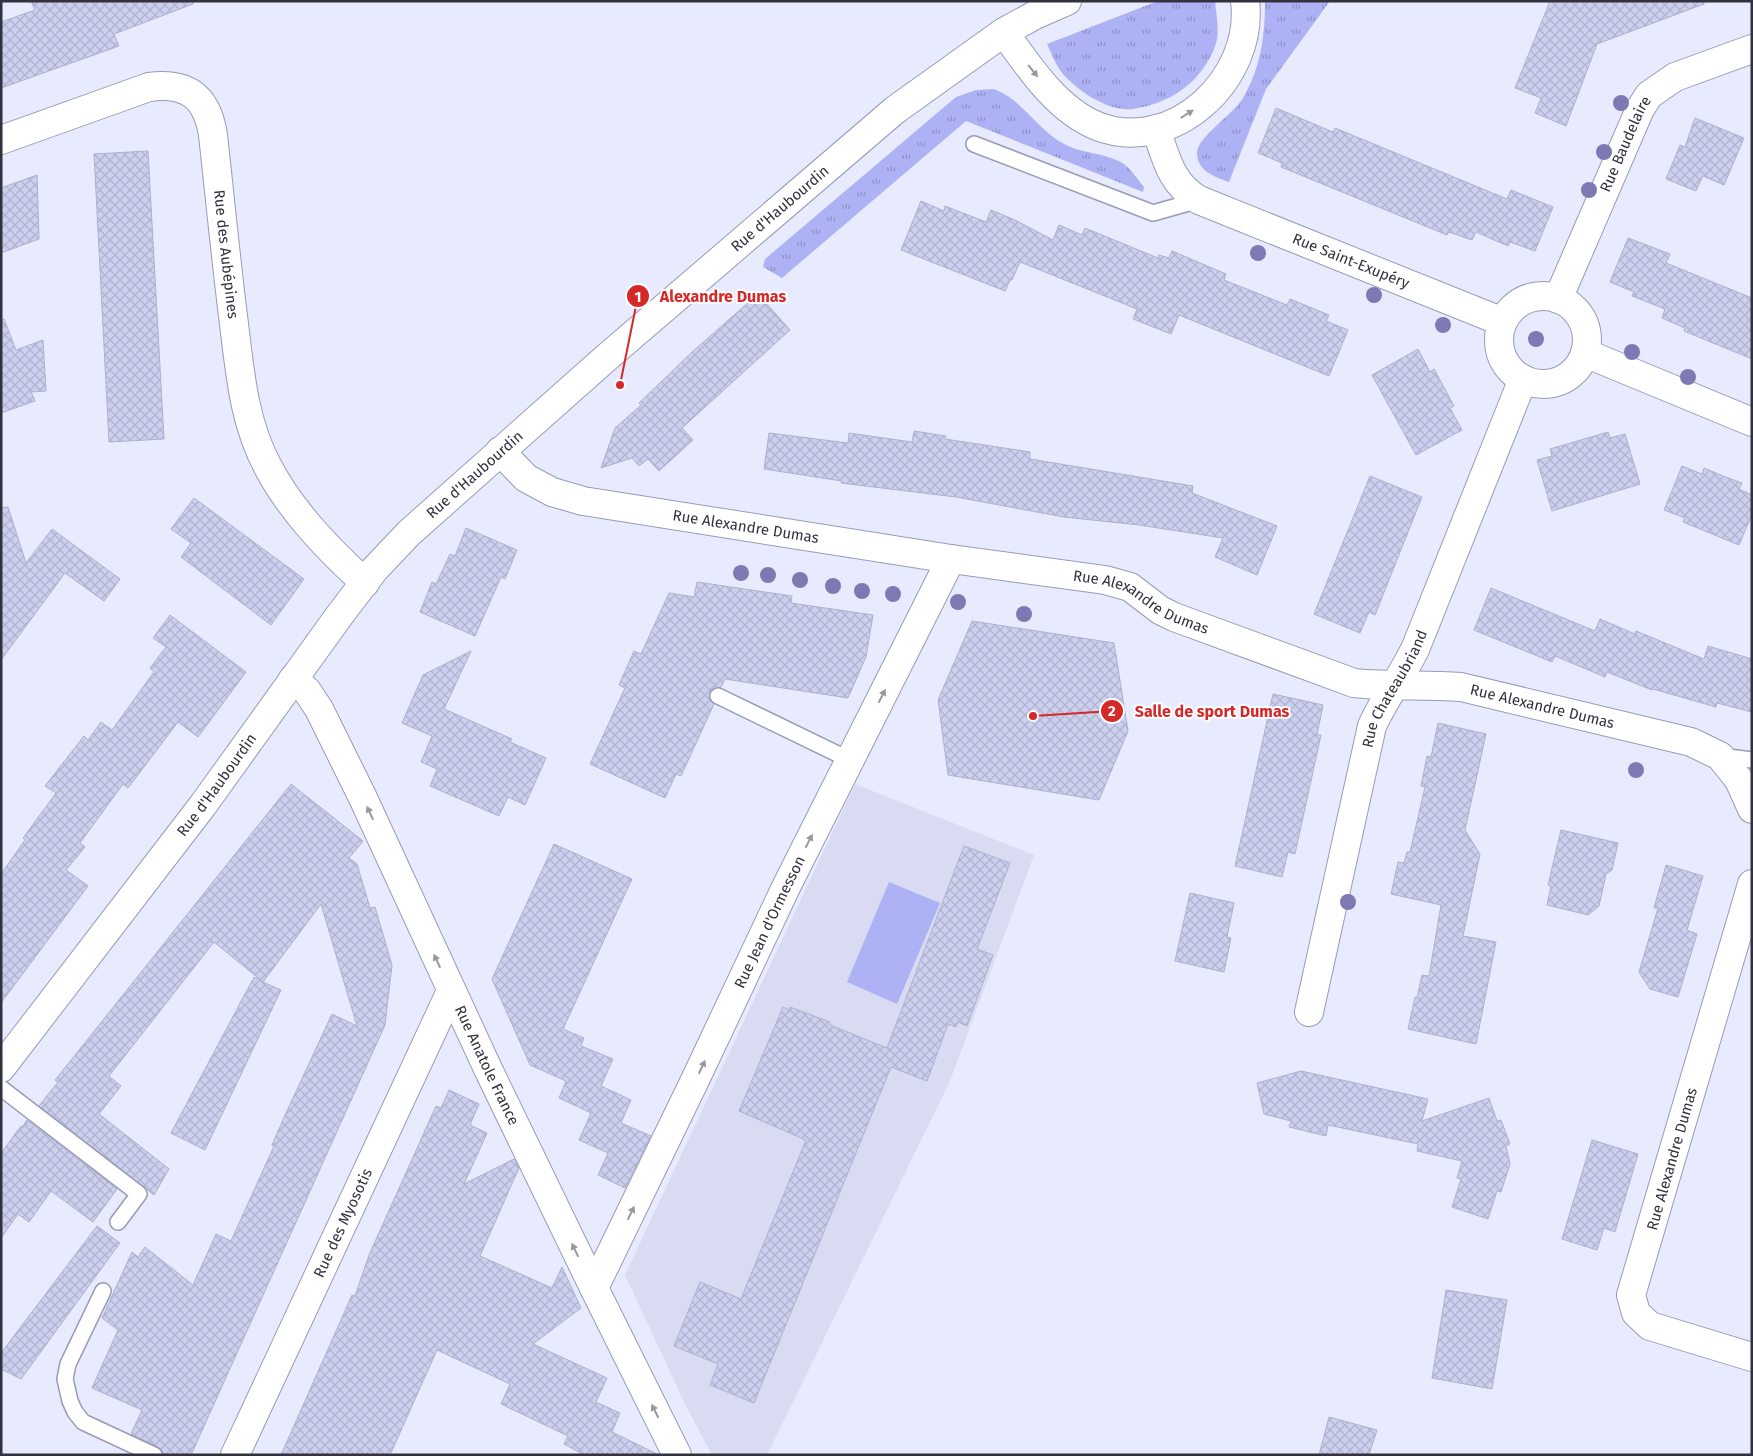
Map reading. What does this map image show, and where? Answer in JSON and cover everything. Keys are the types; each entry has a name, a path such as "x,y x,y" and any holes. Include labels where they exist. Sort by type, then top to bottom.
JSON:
{"street":[{"path":"1004,32 1039,79 1055,97 1075,113 1096,126 1115,131 1135,132 1156,129 1174,122 1206,102 1221,86 1231,72 1240,52 1247,13 1245,1"},
{"name":"Rue d'Haubourdin","path":"1,1068 203,805 293,679 365,583 409,533 500,451 895,110 1004,32 1061,2"},
{"name":"Rue Baudelaire","path":"1558,299 1640,109 1649,95 1675,78 1752,49"},
{"name":"Rue des Aubépines","path":"1,140 149,87 166,85 181,88 193,94 204,105 211,119 214,136 240,373 251,428 267,466 282,491 306,522 342,562 365,583"},
{"name":"Rue Saint-Exupéry","path":"1156,129 1172,174 1184,190 1199,200 1503,322"},
{"path":"1547,296 1558,299 1576,311 1586,331 1587,342 1581,363 1574,372 1565,378 1545,384 1523,379 1514,373 1502,354 1499,344 1503,322 1513,309 1526,300 1547,296"},
{"path":"1585,353 1752,422"},
{"name":"Rue Chateaubriand","path":"1309,1012 1372,726 1381,705 1408,665 1416,647 1523,379"},
{"name":"Rue Alexandre Dumas","path":"500,451 526,478 552,492 583,501 1105,580 1130,587 1160,610 1174,617 1354,683 1380,686 1428,684 1461,687 1691,742 1720,756 1739,780 1752,809"},
{"name":"Rue Jean d'Ormesson","path":"594,1288 786,887 951,558"},
{"name":"Rue Anatole France","path":"293,679 307,691 319,709 363,798 451,991 677,1455"},
{"name":"Rue Alexandre Dumas","path":"1752,884 1631,1295 1636,1313 1650,1326 1752,1357"},
{"name":"Rue des Myosotis","path":"236,1455 451,991"}],"lane":[{"path":"974,144 1153,213 1199,200"},
{"path":"718,696 850,760"},
{"path":"1720,756 1752,760"},
{"path":"1,1088 139,1194 118,1222"},
{"path":"103,1292 68,1364 64,1379 70,1401 75,1412 83,1422 154,1455"}],"shaded area":[{"path":"855,784 1034,855 950,1081 767,1455 712,1455 685,1404 625,1275"}],"green space":[{"path":"1158,1 1215,1 1218,33 1213,52 1197,77 1174,95 1154,104 1133,109 1114,107 1086,94 1070,81 1056,64 1047,44"},
{"path":"1265,1 1330,1 1266,89 1229,182 1203,169 1197,153 1203,140 1243,98 1254,75 1263,39"},
{"path":"994,89 1014,100 1047,132 1066,145 1117,160 1124,164 1144,187 1143,192 966,121 782,278 763,267 765,259 956,97 976,90"},
{"path":"889,882 940,903 897,1004 847,982"}],"building":[{"path":"31,1 193,1 193,4 114,34 119,46 1,88 1,22 35,10"},
{"path":"1550,1 1704,1 1704,4 1597,44 1566,126 1535,113 1541,98 1515,88"},
{"path":"1276,108 1333,132 1335,128 1507,199 1511,190 1553,207 1535,251 1510,242 1508,246 1476,232 1472,240 1449,232 1447,235 1281,167 1282,163 1258,153"},
{"path":"1695,118 1744,138 1724,185 1703,176 1696,191 1666,179 1680,145 1685,147"},
{"path":"148,151 164,439 109,442 94,154"},
{"path":"37,175 39,239 1,253 1,188"},
{"path":"921,201 944,211 945,206 986,222 991,210 1053,240 1059,225 1082,235 1085,228 1158,258 1159,255 1169,258 1172,251 1226,274 1224,280 1287,305 1290,299 1329,315 1326,321 1348,330 1329,376 1179,315 1171,334 1133,319 1137,309 1020,262 1005,291 901,250"},
{"path":"1628,238 1670,254 1666,263 1752,298 1752,359 1684,331 1685,328 1662,318 1665,309 1632,296 1634,292 1610,282"},
{"path":"758,294 790,330 682,428 693,440 659,471 648,459 639,466 632,458 601,468 615,428 641,405 639,403 691,353"},
{"path":"4,319 16,350 43,340 46,391 31,392 35,401 1,413 1,320"},
{"path":"1418,349 1430,372 1434,369 1454,406 1450,408 1462,430 1416,455 1372,375"},
{"path":"914,431 946,436 945,439 1030,452 1030,459 1193,486 1192,493 1277,526 1257,575 1215,557 1223,538 1139,525 1064,517 956,497 841,483 842,481 764,469 769,433 848,443 849,433 912,442"},
{"path":"1608,432 1610,438 1625,434 1640,484 1552,511 1537,460 1552,456 1550,449"},
{"path":"1682,466 1702,474 1704,468 1742,483 1739,489 1752,495 1752,514 1739,545 1683,522 1685,518 1664,510"},
{"path":"1370,476 1422,497 1375,615 1369,612 1360,633 1314,614"},
{"path":"194,498 304,579 271,625 181,557 191,543 171,529"},
{"path":"8,507 26,563 52,529 120,579 104,601 65,573 1,660 1,508"},
{"path":"466,528 517,550 505,579 501,577 475,636 420,612 432,582 436,584 450,554 455,556"},
{"path":"697,582 792,596 791,603 873,615 866,657 848,698 725,679 721,687 712,689 709,697 714,704 681,776 676,774 665,798 590,764 625,688 619,685 634,651 641,654 669,593 694,597"},
{"path":"1491,588 1595,631 1600,619 1635,634 1636,631 1704,659 1708,646 1752,659 1752,712 1717,703 1716,707 1652,690 1607,672 1605,677 1555,656 1552,662 1474,630"},
{"path":"170,615 246,672 198,737 178,722 128,788 123,784 80,843 85,847 66,870 88,886 1,1003 1,874 25,840 23,838 56,793 45,786 84,736 88,740 101,722 112,730 154,672 150,668 166,647 153,638"},
{"path":"972,621 1114,643 1128,731 1099,800 948,775 938,700"},
{"path":"471,651 444,709 512,739 510,742 546,758 525,805 508,797 499,816 430,786 437,769 421,762 432,736 402,723 423,675"},
{"path":"1273,694 1323,705 1317,735 1321,735 1295,854 1288,852 1282,877 1235,866"},
{"path":"1438,723 1486,734 1465,830 1480,854 1463,936 1496,942 1476,1044 1408,1029 1422,975 1429,976 1441,905 1391,894 1398,862 1404,863 1407,852 1410,852 1425,787 1421,786 1427,756 1431,757"},
{"path":"291,784 363,841 349,858 357,864 370,908 375,907 392,965 385,1025 191,1455 163,1455 162,1450 158,1447 131,1434 142,1410 92,1388 118,1330 102,1318 132,1252 138,1257 145,1247 193,1285 216,1234 231,1241 274,1146 272,1145 286,1113 332,1014 357,1026 321,904 263,982 281,990 205,1150 171,1133 254,977 262,981 214,942 109,1076 121,1086 99,1114 169,1169 154,1195 39,1106 58,1082 55,1080"},
{"path":"1561,830 1618,843 1612,870 1606,874 1599,906 1588,915 1547,905 1551,886 1548,885"},
{"path":"554,844 632,879 563,1029 584,1038 581,1046 613,1059 601,1086 631,1100 621,1123 651,1136 625,1188 598,1175 608,1153 579,1140 591,1113 559,1098 566,1081 530,1065 492,979"},
{"path":"964,846 1010,863 977,949 993,955 967,1026 958,1022 956,1027 948,1024 927,1081 891,1067 754,1403 710,1385 718,1364 674,1346 700,1282 741,1299 806,1140 739,1111 783,1007 789,1010 790,1007 830,1022 830,1025 887,1048"},
{"path":"1666,865 1703,876 1687,930 1697,934 1678,997 1650,989 1639,972 1658,908 1654,908"},
{"path":"1190,893 1234,903 1227,937 1231,938 1224,972 1175,961"},
{"path":"1301,1071 1428,1099 1422,1121 1489,1098 1497,1121 1501,1120 1510,1144 1506,1146 1510,1164 1501,1192 1497,1191 1488,1219 1452,1207 1461,1179 1457,1178 1462,1161 1417,1151 1418,1144 1328,1125 1326,1136 1289,1127 1291,1121 1264,1114 1257,1083"},
{"path":"449,1090 479,1104 470,1125 487,1133 464,1184 514,1159 519,1168 480,1256 552,1288 562,1267 581,1308 533,1344 607,1378 596,1402 620,1413 612,1432 659,1455 584,1455 564,1444 568,1436 501,1404 510,1384 437,1350 390,1455 281,1455 352,1295 355,1296 369,1255 436,1106 441,1108"},
{"path":"27,1120 117,1189 93,1222 51,1191 29,1222 18,1214 1,1238 1,1153"},
{"path":"1592,1140 1638,1154 1615,1232 1604,1228 1597,1250 1562,1239"},
{"path":"97,1226 120,1243 21,1379 1,1369 1,1353"},
{"path":"1446,1290 1507,1300 1492,1389 1432,1378"},
{"path":"1329,1417 1377,1430 1369,1455 1319,1455"}],"place":[{"name":"Alexandre Dumas","path":"620,385"},
{"name":"Salle de sport Dumas","path":"1033,716"}]}
